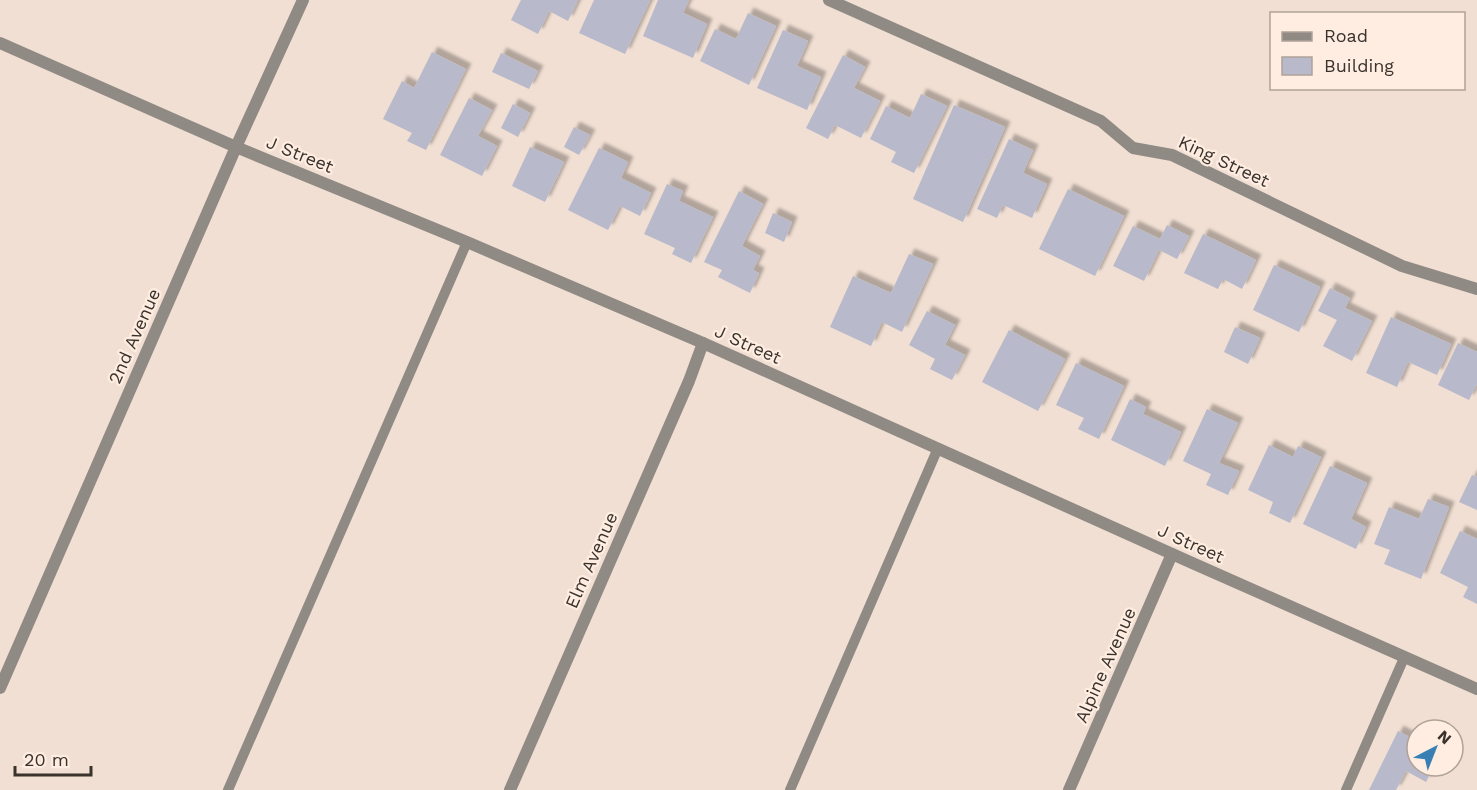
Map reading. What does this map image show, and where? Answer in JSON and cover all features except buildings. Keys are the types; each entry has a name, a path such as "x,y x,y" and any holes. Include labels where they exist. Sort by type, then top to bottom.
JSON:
{"street":[{"name":"2nd Avenue","path":"0,688 236,147 303,0"},
{"name":"King Street","path":"829,0 1101,121 1133,147 1172,155 1402,266 1477,289"},
{"name":"J Street","path":"0,43 236,147 703,343 1477,689"},
{"name":"Elm Avenue","path":"510,790 689,381 703,343"},
{"name":"Alpine Avenue","path":"1069,790 1172,554"}],"lane":[{"path":"228,790 467,242"},
{"path":"790,790 938,448"},
{"path":"1346,790 1404,658"}]}
